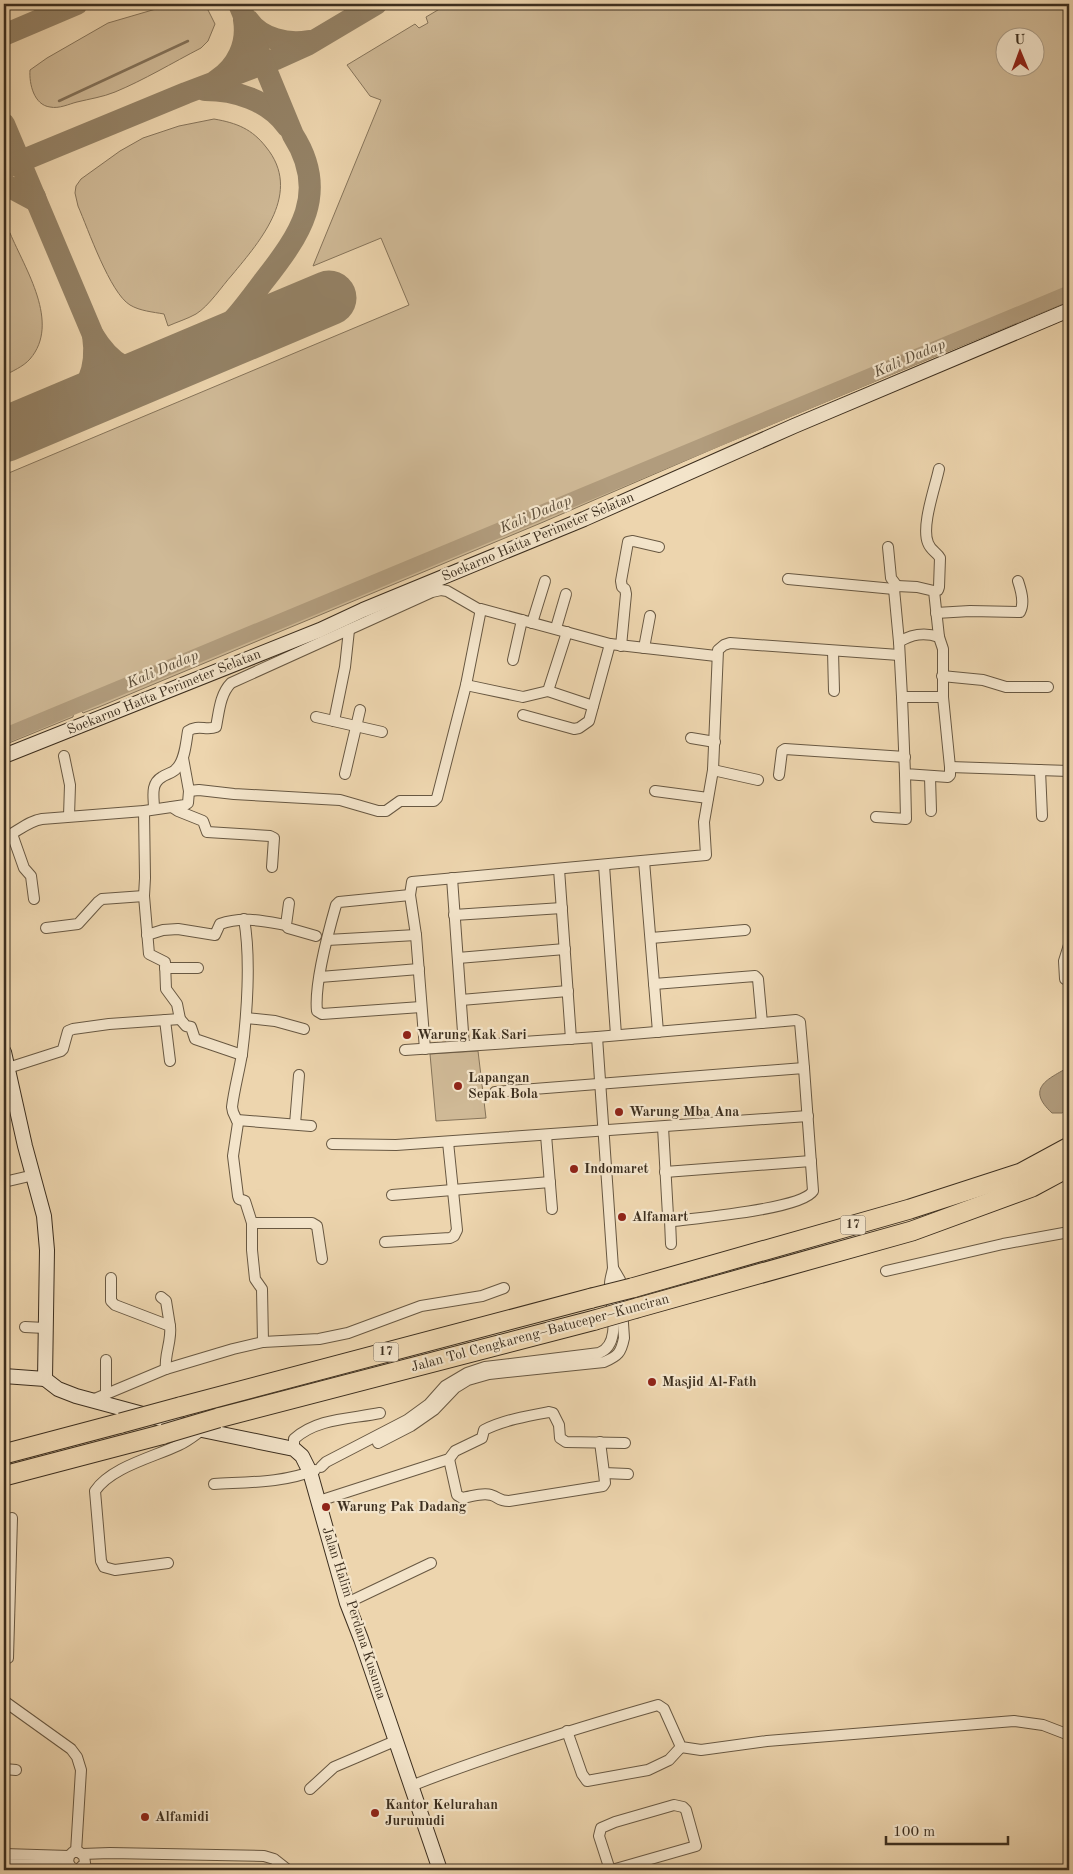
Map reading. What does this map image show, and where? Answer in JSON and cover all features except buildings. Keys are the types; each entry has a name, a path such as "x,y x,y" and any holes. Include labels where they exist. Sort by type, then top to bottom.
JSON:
{"highway":[{"name":"Jalan Tol Cengkareng–Batuceper–Kunciran","path":"4,1454 632,1288 910,1209 1021,1173 1069,1147"},
{"name":"Jalan Tol Cengkareng–Batuceper–Kunciran","path":"4,1476 595,1320 912,1231 1032,1187 1069,1167"}],"main road":[{"name":"Soekarno Hatta Perimeter Selatan","path":"4,756 320,630 363,610 584,519 794,426 1069,310"},
{"path":"4,1052 25,1146 44,1216 47,1250 45,1379"},
{"path":"4,1376 45,1379 58,1389 76,1396 202,1430 294,1449"},
{"name":"Jalan Halim Perdana Kusuma","path":"294,1449 315,1470 319,1501 347,1603 440,1870"}],"street":[{"path":"788,579 896,588 917,586 934,591 938,590 940,558 928,545 926,533 939,470"},
{"path":"621,646 626,594 621,581 628,542 633,541 658,547"},
{"path":"876,817 906,819 905,757 896,588 891,578 888,547"},
{"path":"532,623 545,581"},
{"path":"936,613 970,610 1020,612 1022,610 1022,596 1018,581"},
{"path":"242,1054 195,1039 191,1027 186,1026 180,1020 177,1004 166,989 165,962 149,954 144,896 149,810 153,787 161,777 176,770 183,758 188,731 198,727 209,729 216,727 222,698 231,683 432,592 441,590 447,591 480,610 483,608 610,644 716,656"},
{"path":"905,774 948,778 950,775 943,697 943,649 939,637 934,591"},
{"path":"556,628 566,594"},
{"path":"189,791 199,790 234,794 340,800 378,811 386,811 400,801 434,801 437,798 466,685 480,610"},
{"path":"644,648 650,616"},
{"path":"513,660 522,620"},
{"path":"334,721 345,667 349,630"},
{"path":"548,691 567,632"},
{"path":"898,642 916,634 930,634 939,637"},
{"path":"425,1048 416,935 410,895 412,882 706,855 704,822 713,770 716,656 718,650 730,643 899,655"},
{"path":"523,715 574,729 589,721 610,644"},
{"path":"833,651 834,692"},
{"path":"942,676 983,680 1006,687 1048,687"},
{"path":"466,685 517,696 530,696 548,691 593,706"},
{"path":"902,697 943,697"},
{"path":"344,774 360,710"},
{"path":"316,717 382,732"},
{"path":"691,738 715,742"},
{"path":"779,775 782,751 785,749 905,757"},
{"path":"64,756 70,785 69,816"},
{"path":"34,898 31,876 24,868 8,836 34,820 185,805 188,803 189,791 183,758"},
{"path":"950,767 1069,771"},
{"path":"713,770 758,780"},
{"path":"1040,770 1042,816"},
{"path":"930,777 931,811"},
{"path":"655,791 708,798"},
{"path":"172,807 203,821 207,832 270,836 274,838 272,867"},
{"path":"644,861 658,1032"},
{"path":"604,865 616,1035"},
{"path":"559,869 571,1039"},
{"path":"452,878 464,1046"},
{"path":"410,895 340,902 336,905 327,940 316,1005 317,1011 322,1014 421,1007"},
{"path":"46,928 78,924 102,899 144,896"},
{"path":"286,925 289,904"},
{"path":"454,915 562,908"},
{"path":"148,935 163,930 178,929 215,936 220,924 252,919 286,925 291,930 316,936"},
{"path":"244,920 247,964 246,1018 242,1054 232,1108 237,1120 238,1129 234,1156 239,1199 245,1200 247,1212 252,1223 254,1274 262,1289 263,1342"},
{"path":"651,938 745,930"},
{"path":"327,940 416,935"},
{"path":"1065,979 1064,961 1069,945"},
{"path":"458,958 565,949"},
{"path":"165,968 198,968"},
{"path":"320,976 419,969"},
{"path":"654,984 755,976 758,980 762,1023"},
{"path":"461,1000 568,991"},
{"path":"246,1018 275,1020 304,1029"},
{"path":"165,1020 170,1061"},
{"path":"8,1068 61,1052 68,1031 73,1029 109,1024 180,1020"},
{"path":"406,1050 798,1021 804,1068 813,1191 805,1198 750,1212 670,1220"},
{"path":"214,1484 256,1482 336,1464 412,1426 434,1410 455,1388 468,1380 489,1374 604,1362 616,1357 622,1347 624,1338 620,1280 613,1268 597,1037"},
{"path":"495,1092 804,1068"},
{"path":"295,1124 299,1074"},
{"path":"332,1144 396,1145 448,1142 808,1116"},
{"path":"237,1120 311,1126"},
{"path":"663,1127 671,1244"},
{"path":"546,1135 552,1209"},
{"path":"385,1242 450,1238 454,1236 456,1230 448,1142"},
{"path":"666,1172 811,1161"},
{"path":"4,1182 34,1175"},
{"path":"392,1195 550,1182"},
{"path":"252,1223 312,1223 317,1226 322,1259"},
{"path":"886,1272 1003,1244 1069,1232"},
{"path":"111,1278 112,1301 114,1305 170,1326"},
{"path":"92,1400 166,1370 232,1349 263,1342 319,1339 348,1333 421,1306 482,1296 504,1288"},
{"path":"160,1297 166,1302 170,1320 165,1360 166,1370"},
{"path":"25,1328 45,1328"},
{"path":"106,1360 106,1393"},
{"path":"294,1449 294,1439 315,1427 338,1419 380,1412"},
{"path":"319,1501 449,1459 454,1451 482,1438 484,1430 511,1420 549,1412 553,1413 559,1425 560,1438 566,1442 625,1443"},
{"path":"168,1562 115,1570 104,1567 96,1491 109,1477 181,1444 202,1430"},
{"path":"449,1459 457,1495 462,1498 486,1494 493,1495 500,1501 509,1501 602,1486 605,1483 600,1442"},
{"path":"604,1473 628,1474"},
{"path":"8,1658 8,1550 12,1518"},
{"path":"347,1603 431,1563"},
{"path":"4,1701 71,1749 77,1757 81,1770 75,1862"},
{"path":"411,1786 474,1761 567,1731 658,1705 664,1709 681,1747"},
{"path":"681,1747 702,1750 768,1742 1014,1721 1043,1725 1069,1735"},
{"path":"567,1731 582,1774 587,1781 648,1770 670,1760 681,1747"},
{"path":"310,1789 334,1767 395,1741"},
{"path":"4,1770 16,1770"},
{"path":"674,1805 683,1807 686,1810 696,1846 611,1870 599,1836 601,1828 615,1822 674,1805"},
{"path":"4,1864 75,1862 110,1853 264,1856 274,1859 288,1870"},
{"path":"4,1854 75,1862 262,1870 264,1856"}],"shaded area":[{"path":"173,4 201,4 208,10 215,24 208,41 201,48 137,82 106,95 57,107 45,105 36,98 30,81 30,70 47,58 108,23"},
{"path":"448,4 1069,4 1069,301 99,707 83,713 80,709 74,711 73,717 4,745 4,475 409,305 381,238 313,266 381,100 370,96 347,65 415,24 419,28 428,23 426,17"},
{"path":"214,119 249,131 266,147 276,164 280,181 279,198 274,215 255,247 210,301 196,314 168,326 164,314 142,310 130,305 115,288 100,260 78,206 75,193 76,186 81,179 120,151 143,138 179,126"},
{"path":"4,225 10,233 31,279 41,313 42,329 39,345 30,359 21,367 4,376"},
{"name":"Lapangan Sepak Bola","path":"478,1051 486,1118 436,1121 430,1054"},
{"path":"1069,1067 1069,1109 1062,1113 1052,1113 1040,1097 1042,1085"}],"waterway":[{"path":"59,101 188,41"},
{"name":"Kali Dadap","path":"4,736 1069,293"}],"taxiway":[{"path":"4,35 77,4"},
{"path":"167,367 213,339 240,312 276,265 299,230 306,213 310,195 309,176 304,156 293,135 239,4"},
{"path":"4,168 186,93 276,59 307,45 376,4"},
{"path":"217,80 230,69 240,54 244,38 244,20"},
{"path":"248,20 253,27 267,36 292,42 309,41"},
{"path":"205,90 228,92 250,98 270,109 287,126"},
{"path":"4,124 93,335 107,353 122,366 141,371 164,368"},
{"path":"4,184 36,201 35,197"},
{"path":"59,412 77,396 89,379 94,359 93,335"}],"runway":[{"path":"4,435 329,298"}],"place":[{"name":"Warung Kak Sari","path":"407,1035"},
{"name":"Lapangan Sepak Bola","path":"458,1086"},
{"name":"Warung Mba Ana","path":"619,1112"},
{"name":"Indomaret","path":"574,1169"},
{"name":"Alfamart","path":"622,1217"},
{"name":"Masjid Al-Fath","path":"652,1382"},
{"name":"Warung Pak Dadang","path":"326,1507"},
{"name":"Kantor Kelurahan Jurumudi","path":"375,1813"},
{"name":"Alfamidi","path":"145,1817"}]}
